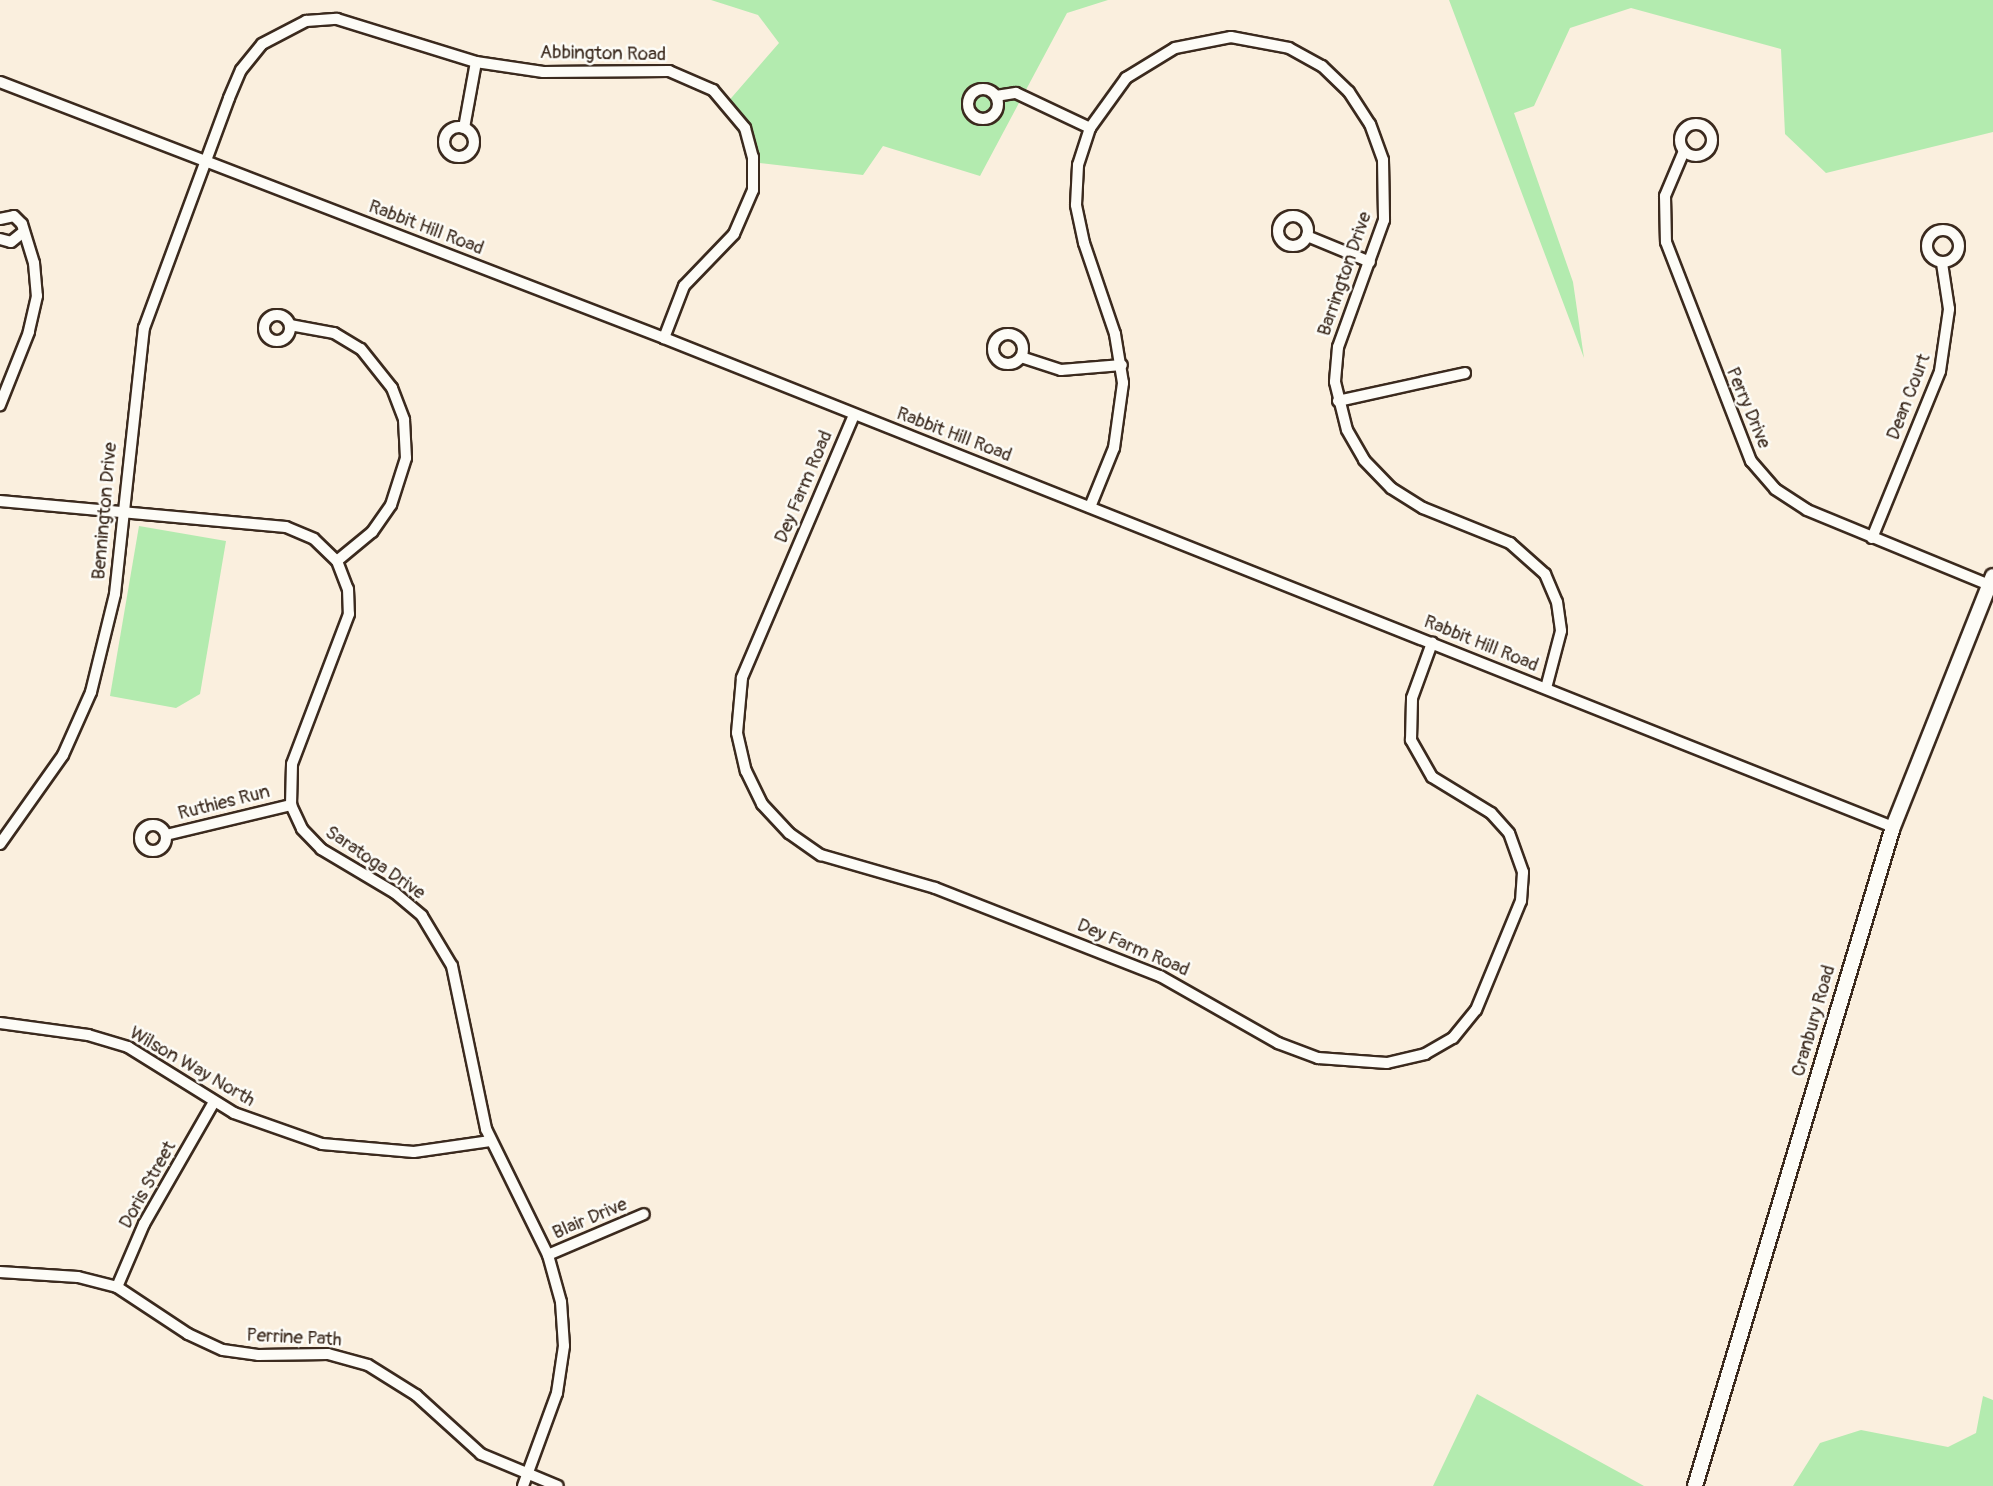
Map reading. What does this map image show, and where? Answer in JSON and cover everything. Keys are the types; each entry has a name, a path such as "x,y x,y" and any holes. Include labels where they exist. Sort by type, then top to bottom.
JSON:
{"street":[{"name":"Abbington Road","path":"204,163 241,69 262,44 289,27 322,19 351,21 476,62 554,73 669,71 701,82 736,113 753,157 749,205 734,234 684,286 664,338"},
{"name":"Barrington Drive","path":"1090,507 1119,426 1122,365 1076,205 1078,165 1090,128 1126,78 1175,48 1212,39 1250,38 1306,56 1349,92 1378,142 1386,201 1370,262 1338,347 1338,401 1354,446 1391,488 1423,508 1510,543 1545,574 1557,601 1561,631 1546,688"},
{"path":"464,128 476,62"},
{"name":"Rabbit Hill Road","path":"0,82 204,163 664,338 1893,827"},
{"path":"996,96 1016,93 1090,128"},
{"name":"Perry Drive","path":"1684,151 1665,196 1666,242 1742,445 1761,475 1792,502 1872,538 1991,581"},
{"name":"Bennington Drive","path":"0,844 50,777 92,692 110,625 144,328 204,163"},
{"path":"0,219 18,218 34,262 34,315 0,405"},
{"path":"0,239 11,242 22,233"},
{"path":"1307,236 1370,262"},
{"name":"Dean Court","path":"1872,538 1943,361 1949,309 1942,262"},
{"path":"290,325 334,333 361,349 392,387 404,421 405,458 391,505 372,532 337,561"},
{"path":"1021,357 1061,370 1122,365"},
{"path":"1338,401 1465,373"},
{"name":"Dey Farm Road","path":"854,415 742,678 737,733 746,771 762,804 789,833 821,855 935,888 1160,976 1278,1043 1318,1058 1387,1063 1425,1054 1453,1038 1476,1010 1521,901 1524,872 1509,832 1491,813 1432,777 1411,740 1412,698 1432,643"},
{"path":"0,501 286,527 314,539 337,561 348,589 349,614 292,764 291,805"},
{"name":"Cranbury Road","path":"1695,1486 1893,827 1991,581"},
{"name":"Ruthies Run","path":"166,835 291,805"},
{"name":"Saratoga Drive","path":"291,805 310,839 409,904 444,948 458,986 490,1141 548,1255 564,1323 562,1370 523,1486"},
{"name":"Wilson Way North","path":"0,1023 107,1039 148,1058 214,1102 289,1135 354,1149 414,1152 490,1141"},
{"name":"Doris Street","path":"117,1287 144,1224 214,1102"},
{"name":"Blair Drive","path":"548,1255 645,1214"},
{"name":"Perrine Path","path":"0,1272 78,1277 117,1287 188,1334 223,1350 258,1355 328,1354 368,1365 416,1395 481,1454 558,1486"}],"green space":[{"path":"711,0 1108,0 1067,13 980,176 883,146 863,175 751,162 726,104 779,43 758,15"},
{"path":"1449,0 1993,0 1993,132 1826,173 1785,134 1781,49 1631,8 1570,28 1534,106 1514,113 1573,282 1584,358"},
{"path":"139,526 226,541 200,694 176,708 110,696"},
{"path":"1477,1394 1644,1486 1433,1486"},
{"path":"1983,1396 1993,1400 1993,1486 1793,1486 1820,1443 1861,1430 1948,1447 1976,1433"}]}
